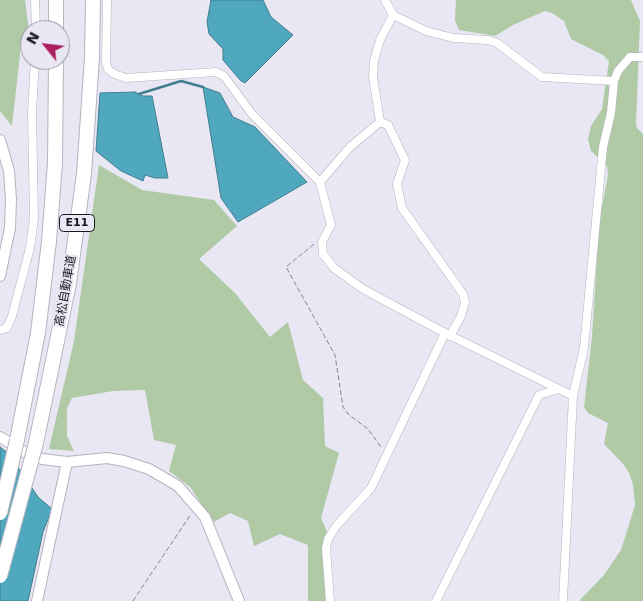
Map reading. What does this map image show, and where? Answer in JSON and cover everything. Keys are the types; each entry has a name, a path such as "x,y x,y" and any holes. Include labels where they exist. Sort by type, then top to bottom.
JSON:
{"highway":[{"path":"56,0 56,20"},
{"name":"高松自動車道","path":"0,576 36,443 69,283 84,174 92,66 93,0"},
{"name":"高松自動車道","path":"0,512 17,440 38,333 49,242 55,163 56,70"}],"street":[{"path":"35,0 36,20"},
{"path":"107,0 106,63 108,70 126,78 216,72 224,76 252,114 320,182 330,224 322,242 323,254 343,277 447,335 574,396"},
{"path":"385,0 393,15 440,36 488,40 497,43 542,77 614,81"},
{"path":"380,122 373,77 374,60 380,40 393,15"},
{"path":"563,601 574,396 584,348 603,147 611,113 614,81 623,62 636,56 643,57"},
{"path":"0,330 7,328 12,316 30,248 34,218 32,112 34,70"},
{"path":"320,182 350,147 380,122"},
{"path":"330,601 326,555 328,540 337,525 371,488 447,335 461,316 465,302 462,294 402,208 397,184 405,160 388,125 380,122"},
{"path":"0,140 9,171 11,198 10,228 0,276"},
{"path":"436,601 539,396 558,389"},
{"path":"0,437 29,455 51,461 67,462 106,458 139,465 178,486 198,508 213,534 239,601"},
{"path":"37,601 67,462"}],"path":[{"path":"322,242 312,245 286,267 336,356 343,407 348,414 368,429 379,443 386,459"},
{"path":"133,601 191,514 198,508"}],"green space":[{"path":"0,0 25,0 28,20 20,20 20,55 12,126 0,111"},
{"path":"456,0 631,0 640,21 636,123 637,128 643,134 643,601 579,601 604,575 621,550 635,505 633,485 629,473 604,444 608,423 588,413 584,407 592,337 599,223 608,174 607,166 591,151 588,139 591,126 602,109 609,61 603,55 571,39 564,21 545,11 513,25 495,36 459,30 455,20"},
{"path":"99,165 142,190 214,200 237,226 199,259 235,293 270,337 288,322 303,380 323,398 325,446 339,453 321,518 327,532 322,550 326,601 308,601 308,545 280,534 254,546 248,521 230,513 214,522 190,487 169,471 176,445 154,440 145,390 113,391 72,398 67,408 67,436 74,451 49,449 74,341"}],"water":[{"path":"211,0 263,0 271,17 293,35 245,83 241,81 223,60 223,49 209,34 207,22"},
{"path":"203,87 220,93 233,117 255,127 307,182 238,222 221,198"},
{"path":"135,92 143,96 152,96 168,178 155,178 145,175 143,181 121,171 96,151 100,93"},
{"path":"0,447 9,454 38,497 52,509 43,532 28,601 0,601"}],"waterway":[{"path":"139,94 181,81 203,87"}]}
